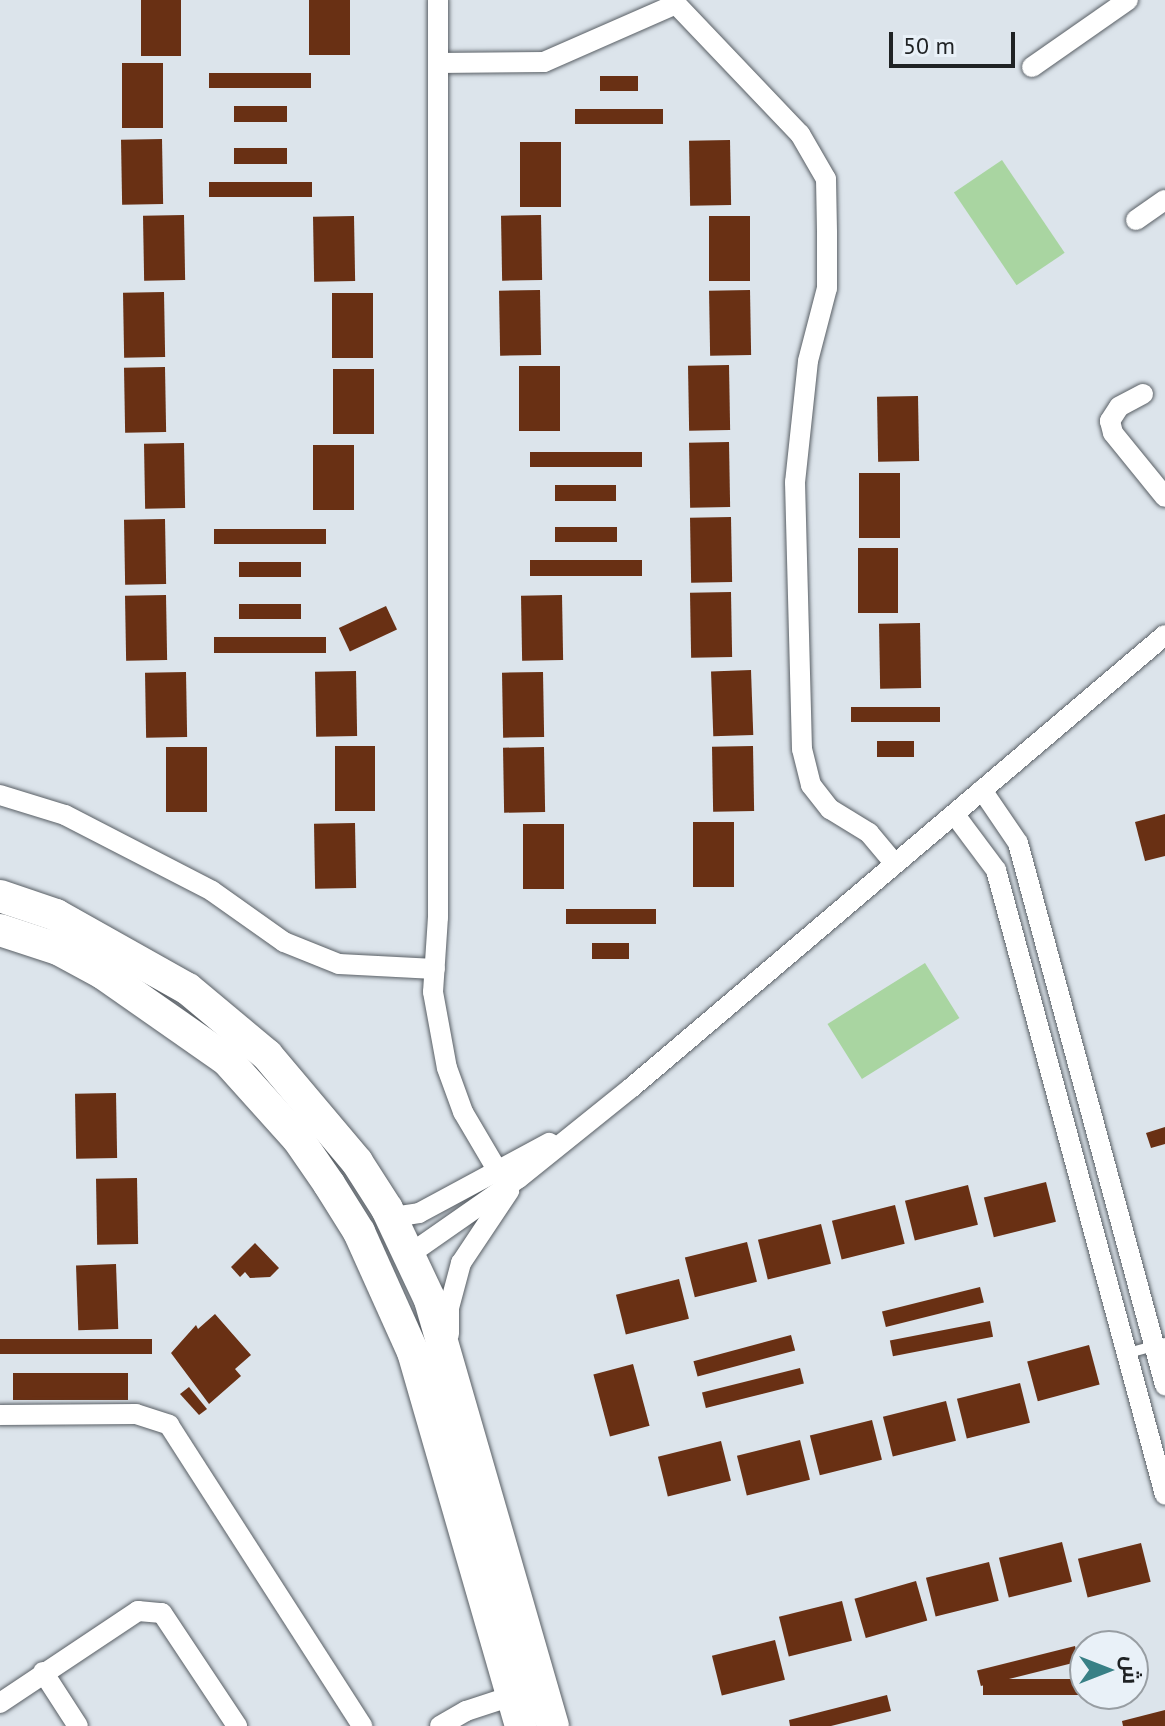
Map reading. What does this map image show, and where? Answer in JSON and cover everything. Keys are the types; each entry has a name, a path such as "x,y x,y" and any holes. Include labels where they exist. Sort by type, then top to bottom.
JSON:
{"main road":[{"path":"0,896 56,915 142,960 228,1020 333,1128 387,1209 410,1254 454,1374 528,1691 521,1726"},
{"path":"0,930 58,949 104,974 227,1060 298,1139 359,1232 413,1352 528,1691 553,1726"}],"street":[{"path":"438,0 433,992 447,1068 463,1112 496,1168"},
{"path":"1032,67 1128,0"},
{"path":"438,63 544,62 676,4 807,146 826,179 827,288 808,361 795,482 802,749 811,785 830,809 869,833 895,864"},
{"path":"1136,220 1165,200"},
{"path":"1143,394 1119,407 1110,421 1113,433 1165,497"},
{"path":"410,1254 519,1178 955,815 1165,635"},
{"path":"982,790 1018,843 1160,1344 1165,1385"},
{"path":"0,795 65,815 212,891 284,942 326,959 388,970 435,969"},
{"path":"955,815 996,870 1165,1495"},
{"path":"387,1209 400,1216 419,1213 496,1168 578,1129"},
{"path":"454,1374 449,1335 452,1286 471,1243 519,1178"},
{"path":"0,1415 136,1414 169,1425 362,1726"},
{"path":"0,1703 138,1611 162,1613 237,1726"},
{"path":"43,1672 78,1726"},
{"path":"440,1726 466,1711 528,1691"}],"lane":[{"path":"1128,1353 1160,1344"}],"green space":[{"path":"1002,160 1065,253 1017,285 954,192"},
{"path":"925,963 959,1018 862,1079 827,1024"}],"building":[{"path":"141,0 181,0 181,56 141,56"},
{"path":"309,0 350,0 350,55 309,55"},
{"path":"122,63 163,63 163,128 122,128"},
{"path":"209,73 311,73 311,88 209,88"},
{"path":"600,76 638,76 638,91 600,91"},
{"path":"234,106 287,106 287,122 234,122"},
{"path":"575,109 663,109 663,124 575,124"},
{"path":"162,139 163,204 122,205 121,140"},
{"path":"730,140 731,205 690,206 689,141"},
{"path":"520,142 561,142 561,207 520,207"},
{"path":"234,148 287,148 287,164 234,164"},
{"path":"209,182 312,182 312,197 209,197"},
{"path":"184,215 185,280 144,281 143,216"},
{"path":"541,215 542,280 502,281 501,216"},
{"path":"354,216 355,281 314,282 313,217"},
{"path":"709,216 750,216 750,281 709,281"},
{"path":"540,290 541,355 500,356 499,291"},
{"path":"750,290 751,355 710,356 709,291"},
{"path":"164,292 165,357 124,358 123,293"},
{"path":"332,293 373,293 373,358 332,358"},
{"path":"729,365 730,430 689,431 688,366"},
{"path":"519,366 560,366 560,431 519,431"},
{"path":"165,367 166,432 125,433 124,368"},
{"path":"333,369 374,369 374,434 333,434"},
{"path":"918,396 919,461 878,462 877,397"},
{"path":"729,442 730,507 690,508 689,443"},
{"path":"184,443 185,508 145,509 144,444"},
{"path":"313,445 354,445 354,510 313,510"},
{"path":"530,452 642,452 642,467 530,467"},
{"path":"859,473 900,473 900,538 859,538"},
{"path":"555,485 616,485 616,501 555,501"},
{"path":"731,517 732,582 691,583 690,518"},
{"path":"165,519 166,584 125,585 124,520"},
{"path":"555,527 617,527 617,542 555,542"},
{"path":"214,529 326,529 326,544 214,544"},
{"path":"858,548 898,548 898,613 858,613"},
{"path":"530,560 642,560 642,576 530,576"},
{"path":"239,562 301,562 301,577 239,577"},
{"path":"731,592 732,657 691,658 690,593"},
{"path":"166,595 167,660 126,661 125,596"},
{"path":"562,595 563,660 522,661 521,596"},
{"path":"239,604 301,604 301,619 239,619"},
{"path":"386,606 397,630 350,652 339,628"},
{"path":"920,623 921,688 880,689 879,624"},
{"path":"214,637 326,637 326,653 214,653"},
{"path":"751,670 753,735 713,736 711,671"},
{"path":"356,671 357,736 316,737 315,672"},
{"path":"186,672 187,737 146,738 145,673"},
{"path":"543,672 544,737 503,738 502,673"},
{"path":"851,707 940,707 940,722 851,722"},
{"path":"877,741 914,741 914,757 877,757"},
{"path":"335,746 375,746 375,811 335,811"},
{"path":"753,746 754,811 713,812 712,747"},
{"path":"166,747 207,747 207,812 166,812"},
{"path":"544,747 545,812 504,813 503,748"},
{"path":"1165,814 1165,856 1145,861 1135,822"},
{"path":"693,822 734,822 734,887 693,887"},
{"path":"355,823 356,888 315,889 314,824"},
{"path":"523,824 564,824 564,889 523,889"},
{"path":"566,909 656,909 656,924 566,924"},
{"path":"592,943 629,943 629,959 592,959"},
{"path":"116,1093 117,1158 76,1159 75,1094"},
{"path":"1165,1127 1165,1144 1151,1148 1146,1133"},
{"path":"137,1178 138,1244 97,1245 96,1179"},
{"path":"1046,1182 1056,1222 994,1237 984,1197"},
{"path":"968,1185 978,1225 915,1241 905,1201"},
{"path":"895,1205 905,1244 842,1260 832,1221"},
{"path":"821,1224 831,1264 768,1280 758,1240"},
{"path":"747,1242 757,1282 695,1297 685,1257"},
{"path":"255,1243 279,1268 270,1277 250,1278 245,1272 240,1277 231,1267"},
{"path":"116,1264 118,1329 78,1330 76,1265"},
{"path":"679,1279 689,1319 626,1335 616,1295"},
{"path":"980,1287 984,1303 886,1327 882,1311"},
{"path":"215,1314 251,1355 235,1369 241,1376 209,1404 171,1353 196,1325 198,1329"},
{"path":"990,1321 993,1337 893,1356 890,1340"},
{"path":"791,1335 795,1350 698,1377 693,1361"},
{"path":"0,1339 152,1339 152,1354 0,1354"},
{"path":"1089,1345 1100,1385 1038,1401 1027,1362"},
{"path":"633,1364 650,1426 610,1436 593,1375"},
{"path":"800,1368 804,1384 706,1408 702,1392"},
{"path":"13,1373 128,1373 128,1400 13,1400"},
{"path":"1020,1383 1030,1423 967,1439 957,1399"},
{"path":"189,1387 207,1409 199,1415 180,1394"},
{"path":"946,1401 956,1441 893,1457 883,1417"},
{"path":"872,1420 882,1460 820,1475 810,1435"},
{"path":"800,1440 810,1480 747,1496 737,1456"},
{"path":"721,1441 731,1481 668,1497 658,1457"},
{"path":"1062,1542 1072,1582 1009,1598 999,1558"},
{"path":"1141,1543 1151,1582 1088,1598 1078,1559"},
{"path":"989,1562 999,1601 936,1617 926,1578"},
{"path":"916,1581 927,1620 866,1638 854,1599"},
{"path":"842,1601 852,1641 789,1657 779,1617"},
{"path":"775,1640 785,1680 722,1696 712,1656"},
{"path":"1069,1647 1069,1664 981,1686 977,1670"},
{"path":"983,1679 1069,1679 1069,1695 983,1695"},
{"path":"887,1695 891,1711 831,1726 790,1726 789,1720"},
{"path":"1165,1710 1165,1726 1123,1726 1122,1721"}]}
